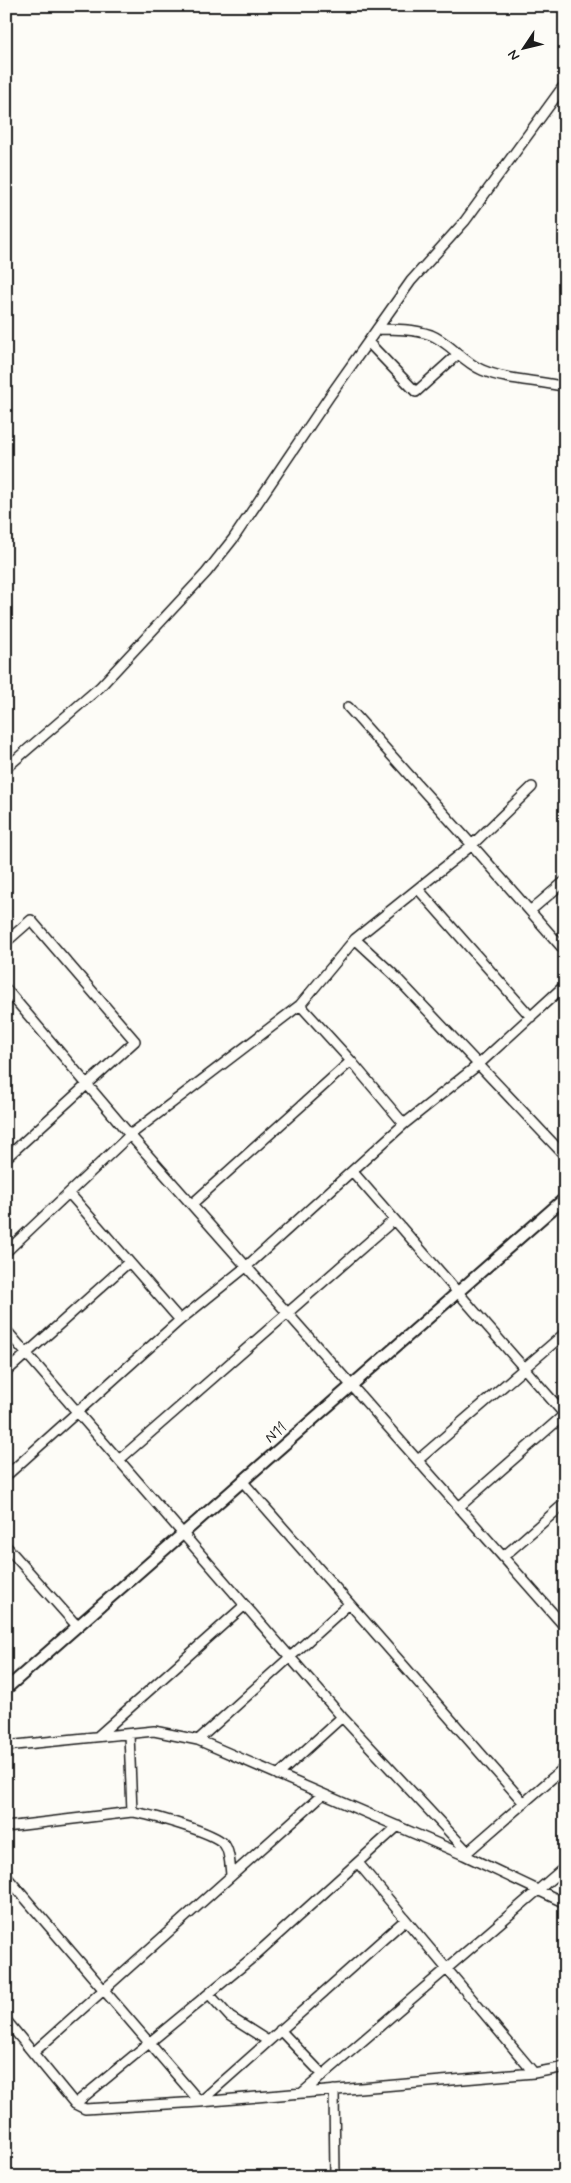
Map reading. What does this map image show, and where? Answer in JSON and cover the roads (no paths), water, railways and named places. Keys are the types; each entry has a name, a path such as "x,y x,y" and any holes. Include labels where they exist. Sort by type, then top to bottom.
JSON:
{"main road":[{"name":"N11","path":"6,1689 458,1294 565,1198"}],"street":[{"path":"6,768 100,687 206,572 233,539 411,282 465,221 565,84"},
{"path":"377,329 407,330 432,335 480,369 504,377 541,381 565,387"},
{"path":"368,342 416,392 458,354"},
{"path":"348,707 565,951"},
{"path":"6,1239 10,1249 130,1135 300,1005 355,940 472,845 532,788"},
{"path":"530,911 565,881"},
{"path":"418,890 530,1016"},
{"path":"6,942 31,920 135,1041 6,1158"},
{"path":"355,940 393,974 565,1156"},
{"path":"6,1476 180,1320 247,1266 404,1124 478,1065 565,985"},
{"path":"6,989 130,1135 565,1627"},
{"path":"300,1005 351,1061 404,1124"},
{"path":"192,1204 351,1061"},
{"path":"352,1171 565,1414 459,1507"},
{"path":"70,1194 180,1320"},
{"path":"119,1460 394,1220"},
{"path":"6,1372 129,1262"},
{"path":"6,1330 290,1658 466,1853"},
{"path":"418,1460 565,1333"},
{"path":"243,1482 524,1803"},
{"path":"503,1557 564,1506"},
{"path":"6,1546 77,1626"},
{"path":"198,1740 349,1604"},
{"path":"98,1736 245,1606"},
{"path":"278,1774 342,1717"},
{"path":"6,1746 98,1736 169,1732 198,1740 398,1826 466,1853 537,1891 565,1903"},
{"path":"129,1734 132,1812"},
{"path":"466,1853 565,1767"},
{"path":"33,2053 323,1794"},
{"path":"6,1827 132,1812 155,1816 218,1839 226,1848 231,1875"},
{"path":"75,2104 209,1994 359,1864 398,1826"},
{"path":"359,1864 534,2072"},
{"path":"302,2093 565,1867"},
{"path":"6,1876 200,2102"},
{"path":"200,2102 405,1920"},
{"path":"209,1994 230,2017 268,2041"},
{"path":"6,2020 75,2104 85,2109 200,2102 534,2072 565,2067"},
{"path":"280,2030 323,2075"},
{"path":"334,2090 335,2177"}]}
